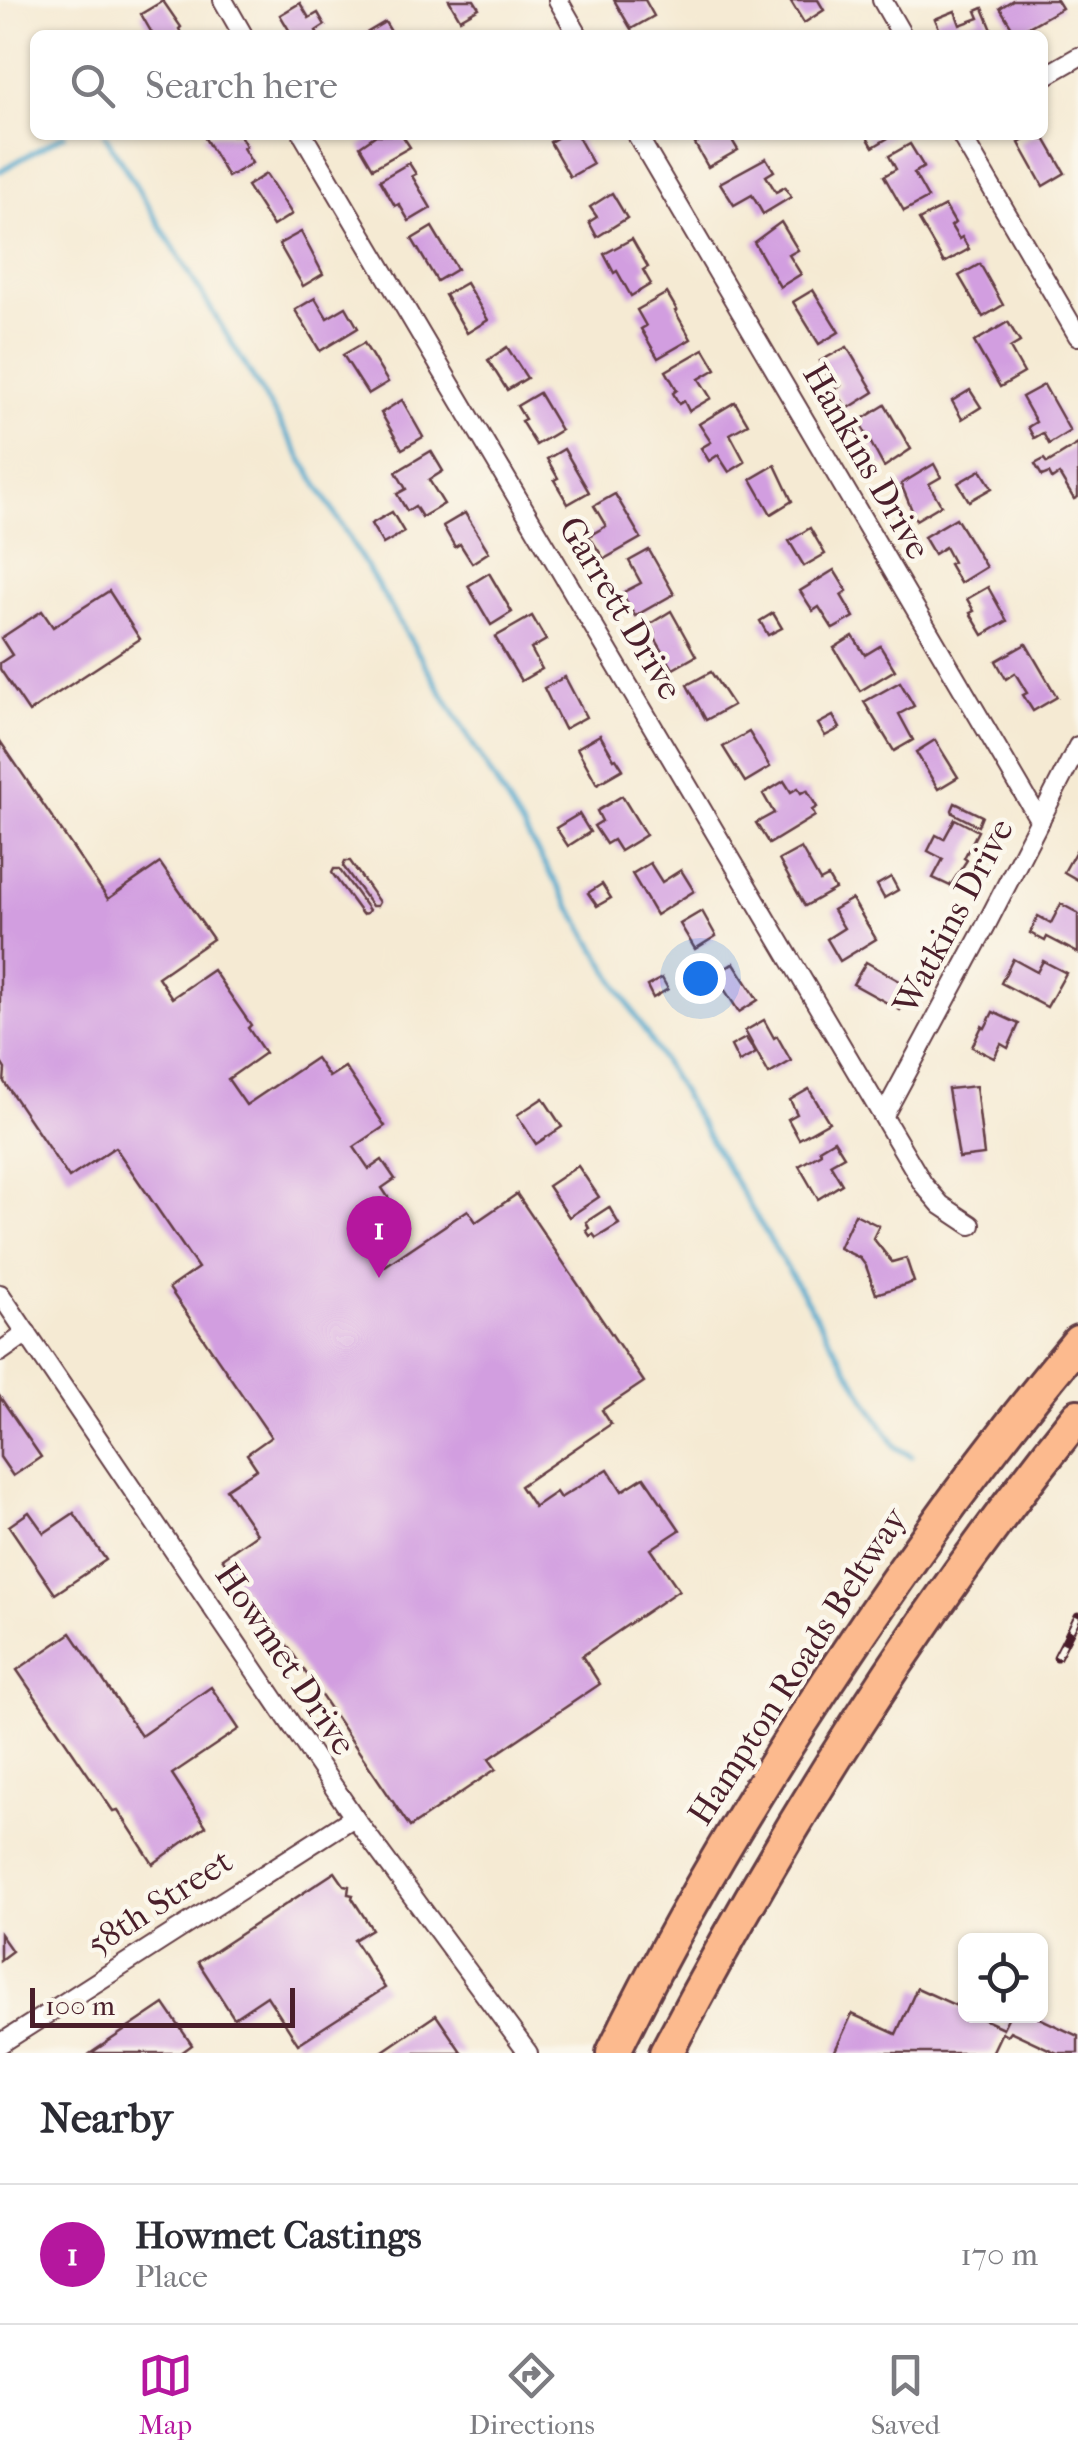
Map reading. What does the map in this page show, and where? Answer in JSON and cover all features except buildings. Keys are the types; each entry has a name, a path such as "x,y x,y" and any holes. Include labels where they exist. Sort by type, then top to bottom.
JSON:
{"highway":[{"name":"Hampton Roads Beltway","path":"612,2053 712,1869 828,1680 921,1545 1078,1342"},
{"path":"666,2053 761,1878 852,1727 991,1527 1078,1416"}],"street":[{"path":"223,0 241,30"},
{"path":"558,0 575,30"},
{"path":"882,0 899,30"},
{"path":"1048,74 1078,57"},
{"name":"Garrett Drive","path":"306,140 932,1196 971,1224"},
{"name":"Hankins Drive","path":"640,140 1040,821"},
{"path":"964,140 1078,336"},
{"name":"Watkins Drive","path":"884,1115 1078,746"},
{"name":"Howmet Drive","path":"0,1294 354,1816 528,2053"},
{"path":"0,1352 27,1333"},
{"name":"58th Street","path":"0,2044 354,1816"}],"waterway":[{"path":"0,171 55,140"},
{"path":"108,140 868,1403 896,1447 911,1456"}],"railway":[{"path":"1057,1657 1078,1616"}],"place":[{"name":"Howmet Castings","path":"379,1278"}]}
